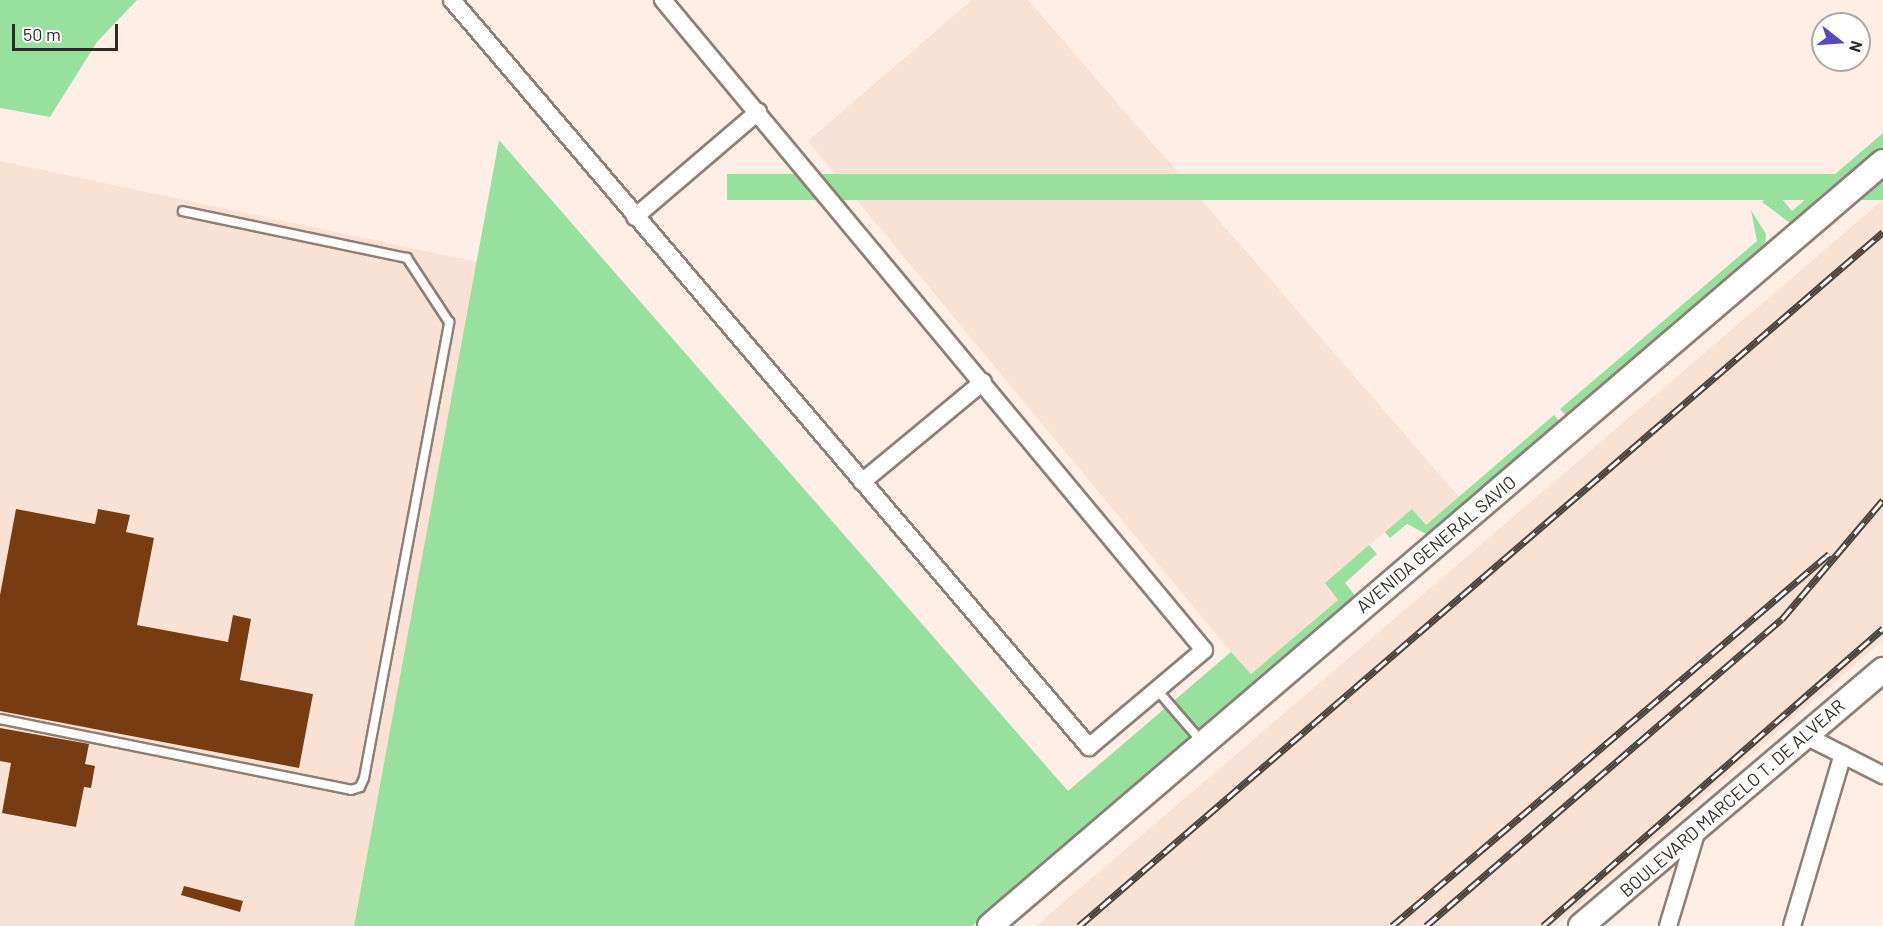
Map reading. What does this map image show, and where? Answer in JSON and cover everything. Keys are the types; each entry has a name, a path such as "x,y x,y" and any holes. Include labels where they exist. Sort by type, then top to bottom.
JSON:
{"main road":[{"name":"AVENIDA GENERAL SAVIO","path":"990,926 1883,162"},
{"name":"BOULEVARD MARCELO T. DE ALVEAR","path":"1581,926 1883,670"}],"street":[{"path":"452,0 1089,747 1204,650 663,0"},
{"path":"635,217 758,112"},
{"path":"862,482 983,382"},
{"path":"1804,735 1883,776"},
{"path":"1792,926 1843,754"},
{"path":"1668,926 1697,830"}],"lane":[{"path":"0,719 351,790 360,787 364,778 448,322 407,258 183,211"},
{"path":"1157,690 1202,743"}],"shaded area":[{"path":"972,0 1028,0 1459,497 1426,525 1412,509 1325,583 1338,600 1250,675 808,141"},
{"path":"0,161 477,262 354,926 0,926"},
{"path":"1883,200 1883,640 1555,926 1036,926"}],"green space":[{"path":"0,0 137,0 97,42 50,117 0,108"},
{"path":"1883,133 1883,151 1794,226 1762,202 1775,191 1792,211"},
{"path":"499,140 1068,791 1231,652 1251,674 1338,600 1325,583 1369,545 1377,554 1345,583 1357,598 972,926 354,926"},
{"path":"727,174 1883,174 1883,200 727,200"},
{"path":"1751,210 1766,234 1765,249 1568,418 1560,409 1757,241"},
{"path":"1554,415 1562,424 1430,536 1407,524 1390,538 1385,532 1412,509 1426,525"}],"building":[{"path":"16,509 95,524 98,509 130,515 126,532 154,538 137,625 228,642 233,615 251,619 240,680 313,694 299,768 0,711 0,595"},
{"path":"0,728 89,744 85,764 95,766 91,788 84,787 76,827 2,813 11,763 0,761"},
{"path":"184,886 243,901 240,912 181,895"}],"railway":[{"path":"1079,926 1883,232"},
{"path":"1426,926 1782,619 1883,500"},
{"path":"1392,926 1829,554"},
{"path":"1543,926 1883,628"}]}
